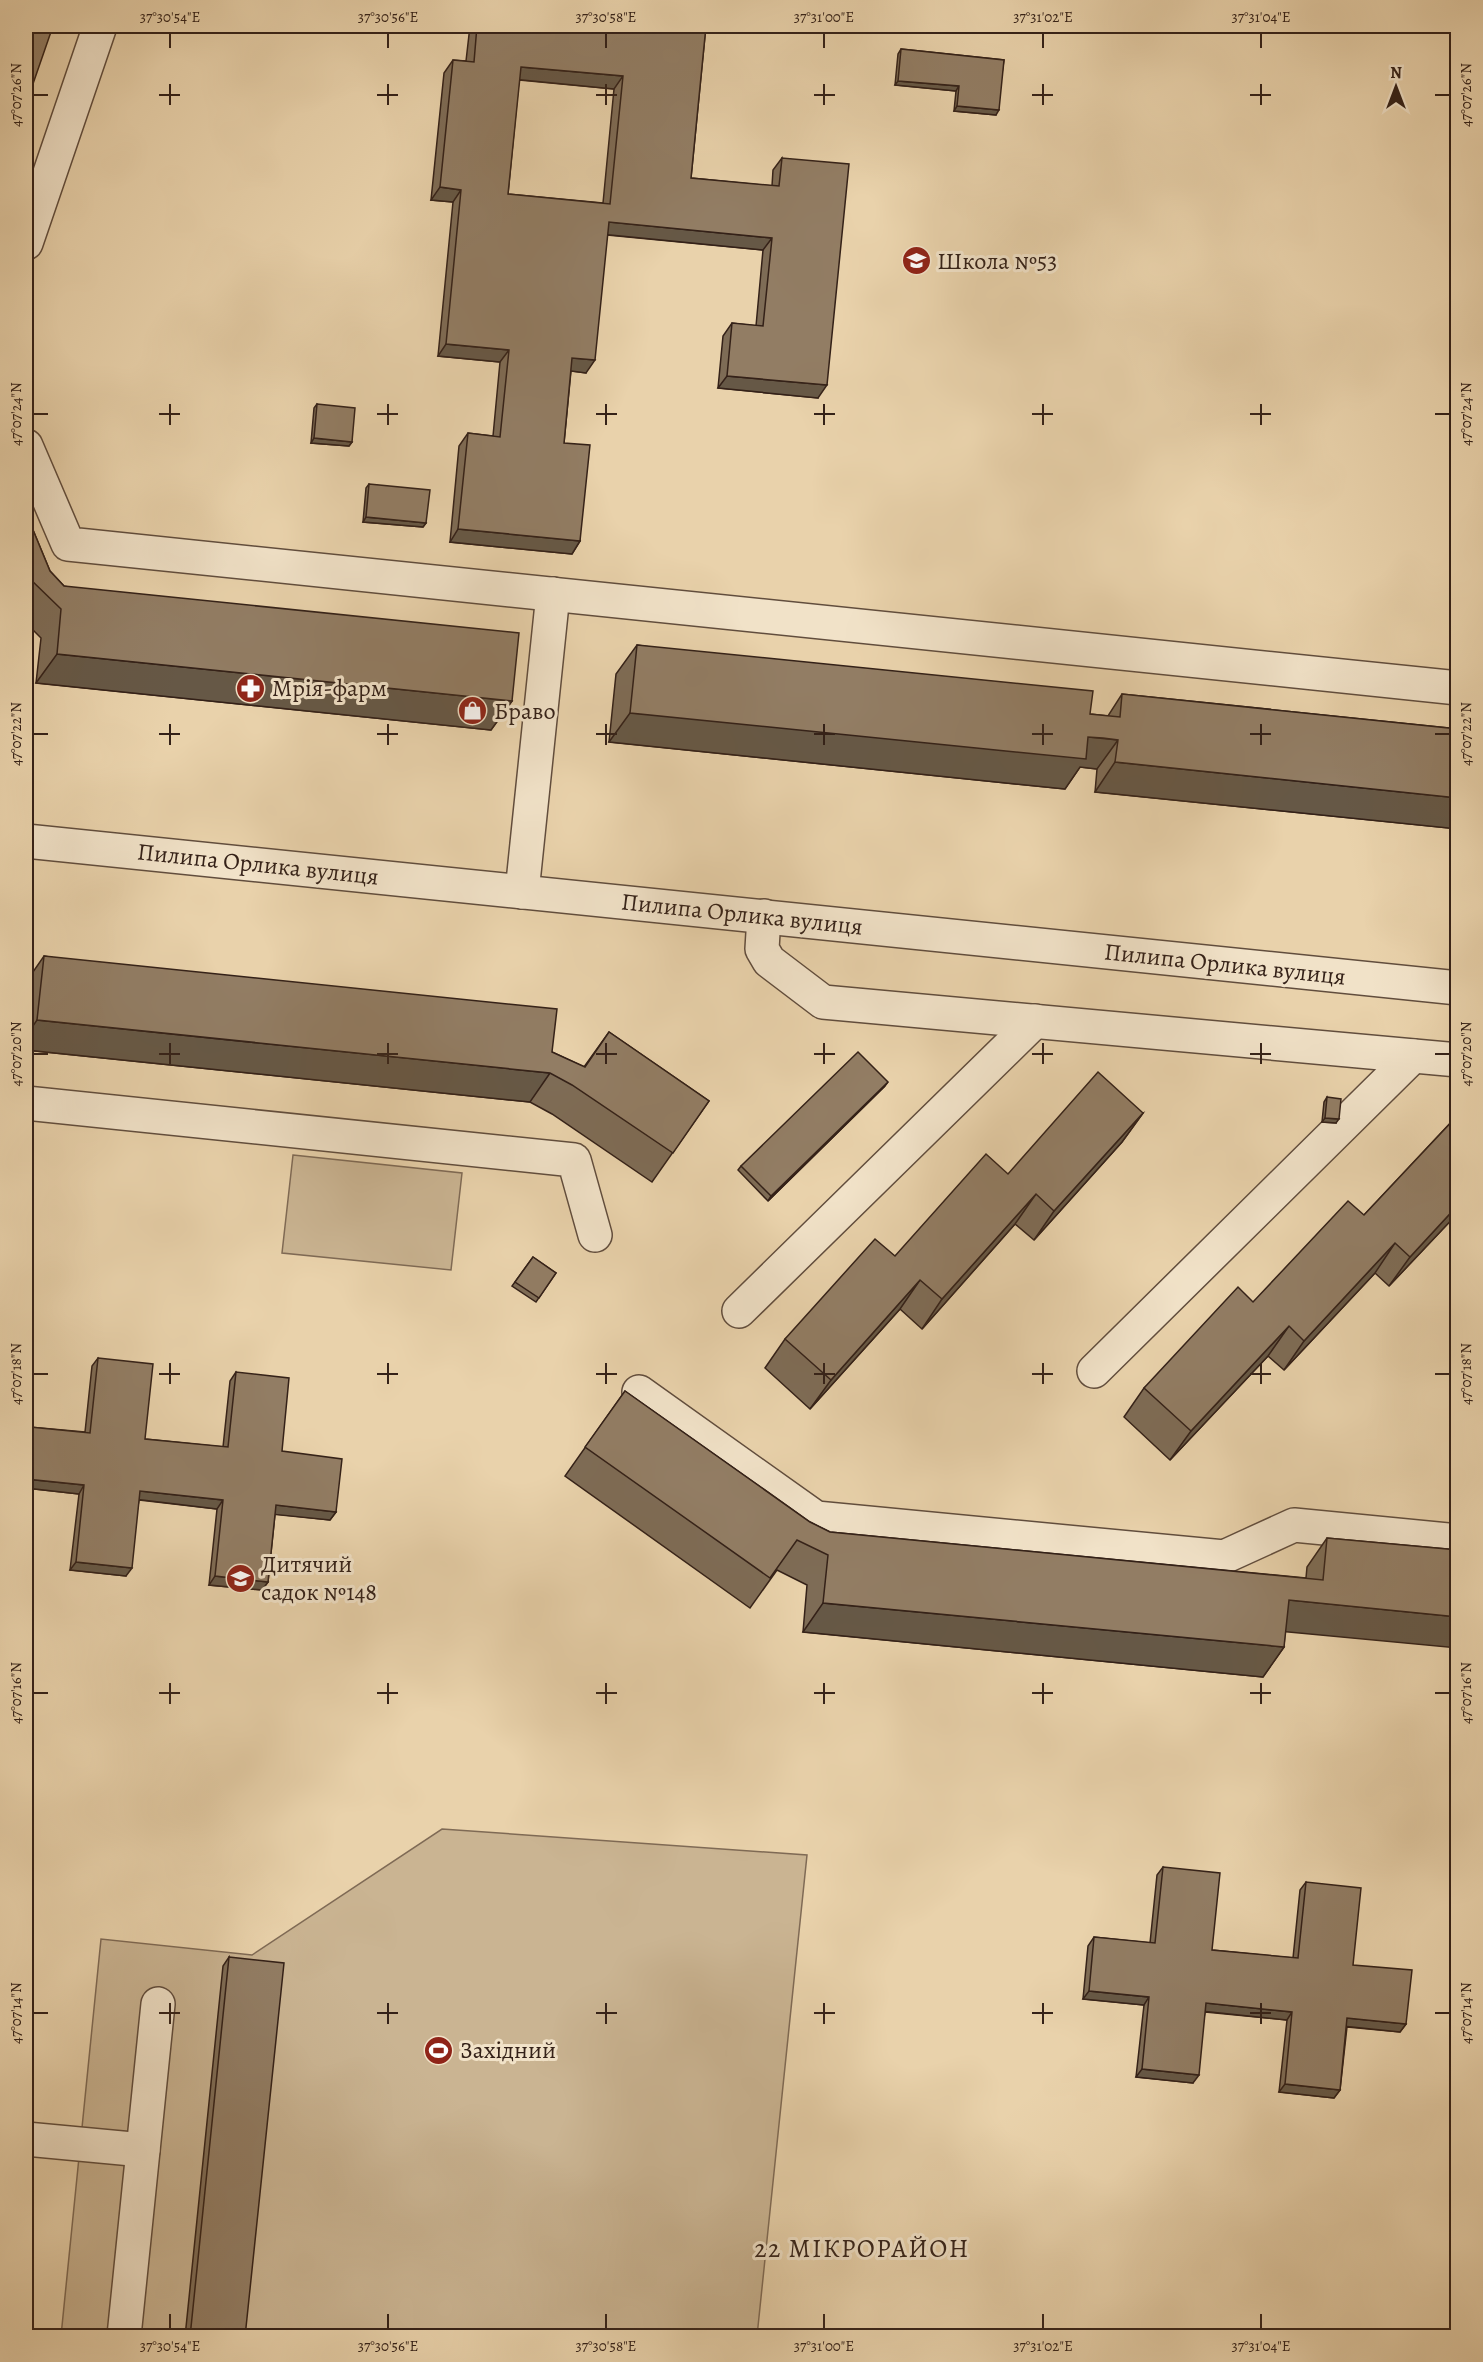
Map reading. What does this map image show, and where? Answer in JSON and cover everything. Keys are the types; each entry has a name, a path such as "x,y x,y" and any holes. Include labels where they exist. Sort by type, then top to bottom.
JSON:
{"street":[{"path":"26,243 100,26"},
{"path":"26,446 68,544 1458,687"},
{"path":"522,892 553,594"},
{"name":"Пилипа Орлика вулиця","path":"26,841 1458,988"},
{"path":"764,916 762,949 769,961 823,1002 1458,1060"},
{"path":"739,1311 1035,1021"},
{"path":"1094,1371 1413,1056"},
{"path":"26,1102 574,1160 595,1235"},
{"path":"639,1392 816,1518 1224,1557 1294,1525 1458,1541"},
{"path":"124,2337 158,2004"},
{"path":"26,2139 143,2150"}],"shaded area":[{"path":"293,1155 462,1173 451,1270 282,1253"},
{"name":"Західний","path":"442,1829 807,1855 757,2336 61,2336 101,1939 252,1955"}],"building":[{"path":"26,26 53,26 26,104"},
{"path":"477,26 706,26 691,178 779,186 782,158 849,164 827,385 727,376 732,323 763,326 772,238 609,222 595,360 572,358 564,443 590,445 580,541 458,529 468,433 500,437 509,350 446,344 461,190 440,187 453,60 474,62","holes":["521,67 623,76 610,204 508,194"]},
{"path":"901,49 1004,60 999,110 957,106 959,86 898,81"},
{"path":"317,404 355,408 352,442 314,438"},
{"path":"369,484 430,490 426,523 366,517"},
{"path":"26,513 50,571 64,586 519,633 512,701 57,654 61,609 30,579 26,581"},
{"path":"637,645 1093,691 1090,714 1120,717 1122,694 1458,729 1458,798 1115,762 1118,740 1103,738 1088,737 1086,759 630,713"},
{"path":"44,956 557,1009 552,1052 585,1067 609,1032 709,1101 673,1153 572,1085 550,1073 37,1020"},
{"path":"858,1052 888,1082 771,1196 741,1166"},
{"path":"1098,1072 1143,1113 1054,1211 1036,1194 942,1299 920,1280 831,1380 785,1339 875,1239 895,1256 986,1154 1008,1174"},
{"path":"1327,1097 1341,1099 1339,1119 1325,1118"},
{"path":"1458,1115 1458,1205 1410,1257 1395,1243 1304,1341 1289,1326 1191,1431 1144,1388 1238,1287 1253,1302 1348,1201 1364,1215"},
{"path":"533,1257 556,1273 539,1298 515,1282"},
{"path":"98,1358 153,1364 145,1439 228,1447 236,1372 289,1378 282,1451 342,1459 336,1512 276,1505 268,1582 215,1576 223,1500 140,1491 132,1568 76,1562 84,1485 26,1479 30,1427 90,1433"},
{"path":"625,1391 810,1522 830,1532 1323,1580 1327,1538 1458,1550 1458,1617 1289,1600 1284,1647 823,1603 828,1555 797,1540 770,1578 585,1447"},
{"path":"1163,1867 1220,1873 1212,1950 1298,1958 1306,1882 1361,1888 1353,1965 1412,1970 1406,2024 1347,2018 1340,2090 1285,2084 1292,2012 1206,2003 1199,2075 1142,2069 1149,1997 1089,1991 1094,1937 1155,1943"},
{"path":"229,1957 284,1963 245,2337 190,2337"}],"place":[{"name":"Школа №53","path":"916,261"},
{"name":"Мрія-фарм","path":"251,688"},
{"name":"Браво","path":"473,711"},
{"name":"Дитячий садок №148","path":"240,1578"},
{"name":"Західний","path":"439,2050"}],"district":[{"name":"22 МІКРОРАЙОН","path":"862,2248"}]}
